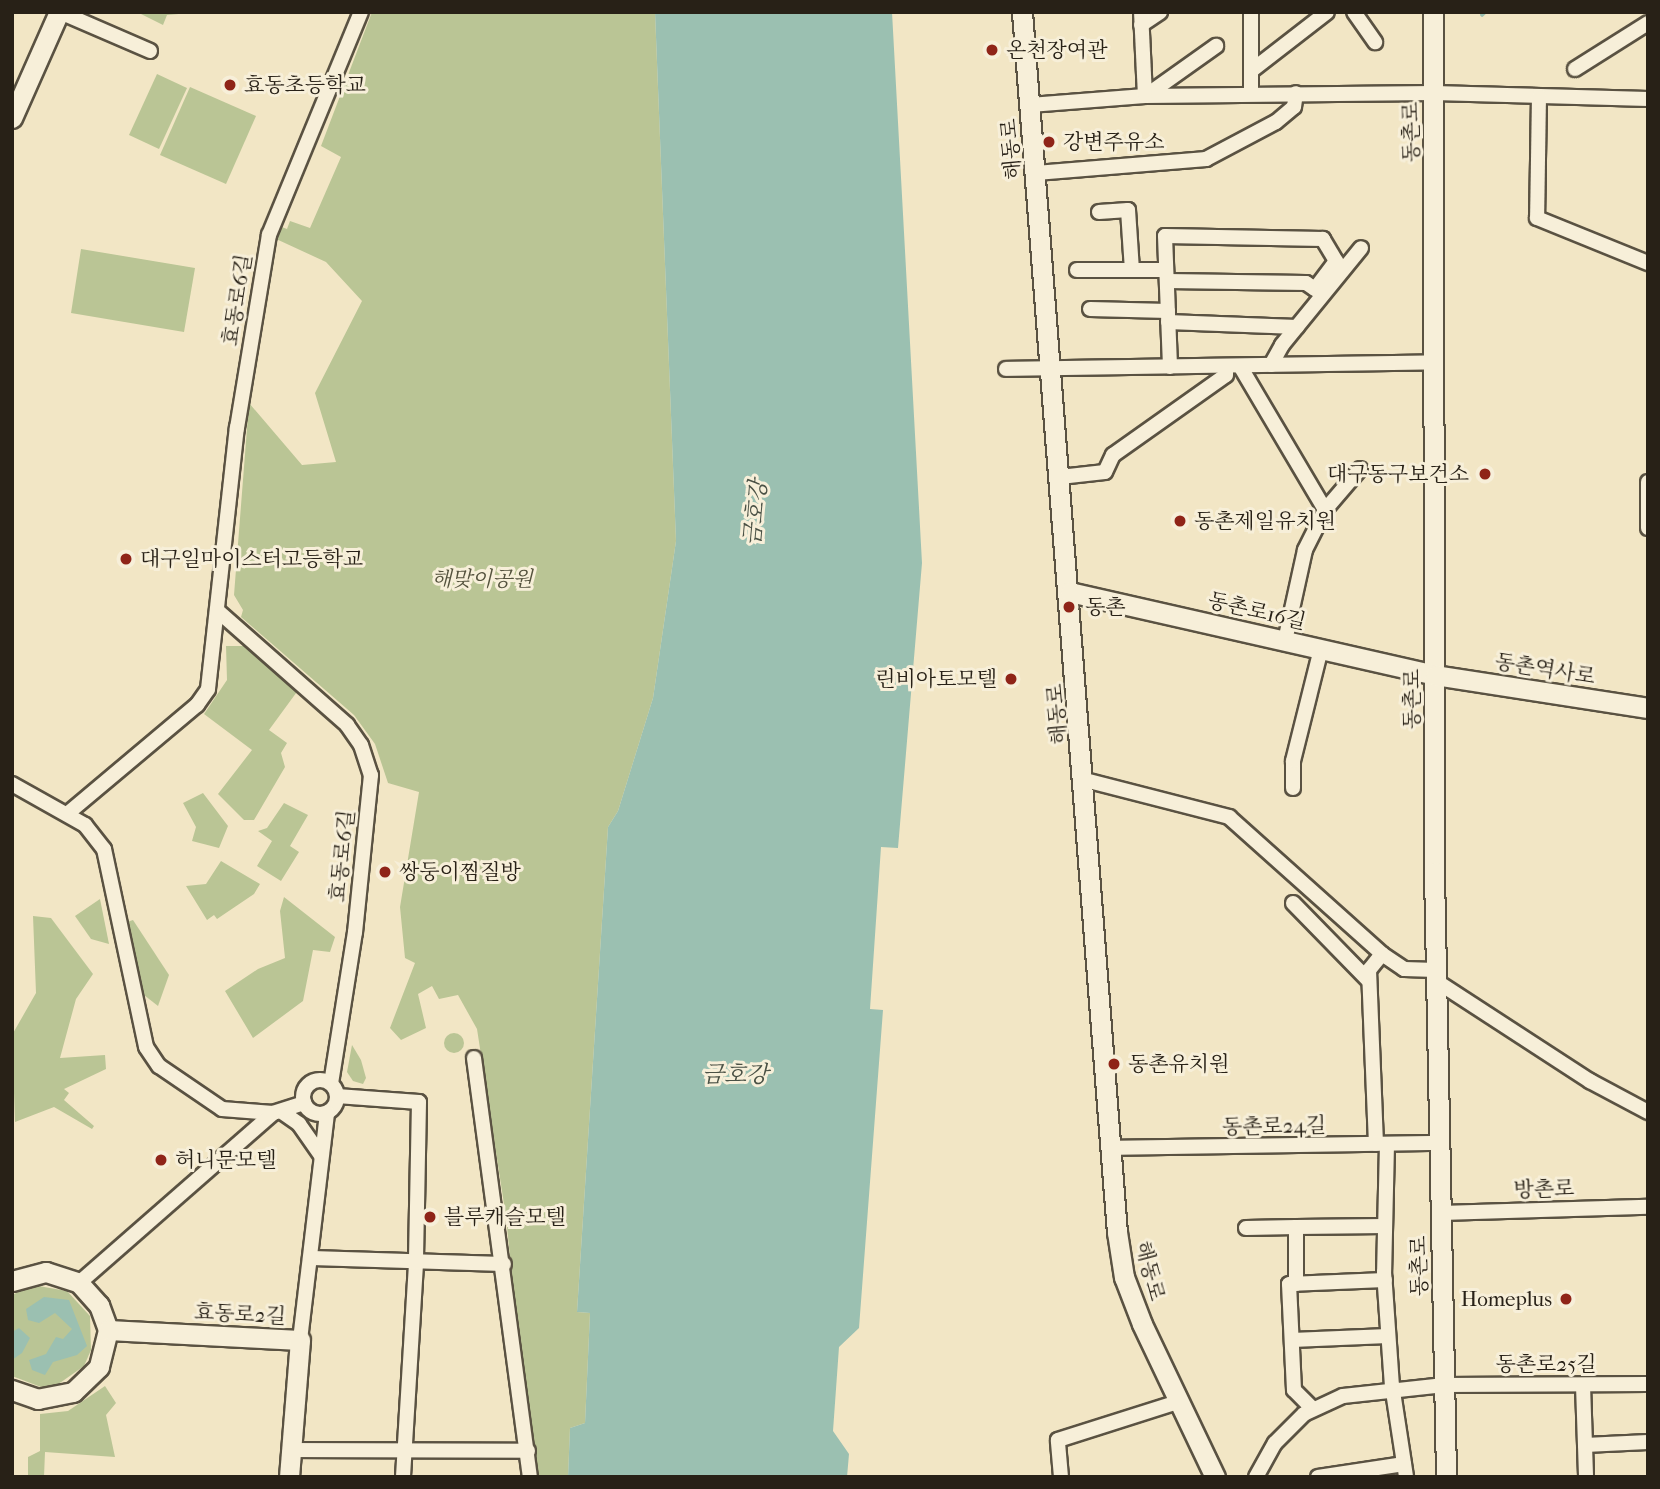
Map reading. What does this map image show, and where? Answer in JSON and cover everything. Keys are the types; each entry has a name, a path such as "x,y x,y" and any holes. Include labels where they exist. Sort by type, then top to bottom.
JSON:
{"street":[{"path":"12,118 59,12 150,51"},
{"name":"효동로6길","path":"67,814 197,705 210,680 237,428 269,235 361,12"},
{"name":"해동로","path":"1022,12 1085,780 1109,1147 1124,1277 1214,1477"},
{"path":"1145,96 1141,18 1160,12"},
{"path":"1251,12 1251,93"},
{"path":"1251,71 1327,12"},
{"path":"1354,12 1375,42"},
{"name":"동촌로","path":"1433,12 1436,976 1446,1477"},
{"path":"1574,69 1648,23"},
{"path":"1145,96 1216,46"},
{"path":"1030,105 1145,96 1251,93 1434,93 1648,99"},
{"path":"1036,173 1206,159 1276,122 1294,107 1296,93"},
{"path":"1539,96 1537,218 1648,262"},
{"path":"1099,212 1128,210 1132,270"},
{"path":"1077,270 1132,270 1166,275 1306,283 1315,289 1336,261 1323,239 1165,236 1166,275 1170,367"},
{"path":"1272,365 1297,327 1361,248"},
{"path":"1090,309 1297,327"},
{"path":"1006,369 1435,362"},
{"path":"1060,477 1105,472 1113,455 1226,375 1233,366"},
{"path":"1233,366 1325,510"},
{"path":"1285,640 1305,550 1325,510 1360,469"},
{"path":"1648,482 1648,528"},
{"name":"동촌로16길","path":"1070,592 1435,675"},
{"name":"효동로6길","path":"219,612 347,725 361,745 371,775 355,932 334,1089"},
{"path":"1293,788 1293,761 1321,649"},
{"name":"동촌역사로","path":"1435,675 1648,708"},
{"path":"1085,780 1229,817 1382,954 1404,970 1436,976 1648,1112"},
{"path":"12,784 85,825 104,849 149,1052 159,1066 222,1109 278,1112 299,1124 321,1155"},
{"path":"1293,903 1369,981"},
{"path":"1326,937 1343,919"},
{"path":"1318,1477 1405,1470 1392,1389 1388,1336 1381,1144 1368,970 1382,954"},
{"path":"474,1058 504,1264 530,1477"},
{"path":"327,1113 316,1114 304,1103 303,1092 310,1083 321,1079 334,1089 419,1102 416,1264 403,1477"},
{"path":"300,1340 321,1155 327,1113 334,1089"},
{"path":"79,1283 278,1112 304,1103"},
{"name":"동촌로24길","path":"1109,1147 1439,1143"},
{"name":"방촌로","path":"1441,1213 1648,1207"},
{"path":"1246,1228 1385,1226"},
{"path":"1296,1283 1297,1227"},
{"path":"311,1258 416,1264 504,1264"},
{"path":"12,1281 46,1272 79,1283 99,1304 108,1330 99,1367 73,1392 38,1399 12,1390"},
{"path":"1313,1409 1294,1390 1289,1284 1385,1280"},
{"name":"효동로2길","path":"108,1330 300,1340 289,1477"},
{"path":"1292,1340 1388,1336"},
{"name":"동촌로25길","path":"1444,1385 1648,1384"},
{"path":"1256,1477 1275,1443 1313,1409 1343,1396 1444,1385"},
{"path":"1583,1385 1586,1477"},
{"path":"1061,1477 1058,1440 1178,1402"},
{"path":"1585,1445 1648,1442"},
{"path":"290,1450 528,1451"}],"green space":[{"path":"137,12 202,12 167,15 163,25"},
{"name":"해맞이공원","path":"372,12 655,12 676,541 653,698 618,811 608,827 577,1312 590,1313 585,1423 570,1428 568,1477 532,1477 506,1217 477,1029 458,995 439,999 432,986 418,994 426,1028 401,1040 390,1028 415,963 405,958 400,907 419,792 388,783 375,744 354,715 241,617 243,610 234,595 249,403 302,465 336,462 315,393 362,301 326,262 274,238 279,226 287,229 290,221 310,228 341,157 321,146"},
{"path":"157,74 187,88 159,149 129,135"},
{"path":"190,87 256,116 226,184 160,155"},
{"path":"81,249 195,268 184,332 71,313"},
{"path":"226,646 246,646 299,689 269,730 287,743 281,753 285,767 254,820 244,820 218,794 252,750 204,714 227,680"},
{"path":"203,793 228,826 219,848 192,841 196,827 183,803"},
{"path":"284,803 308,815 290,846 299,852 281,881 257,866 272,841 258,831 267,828"},
{"path":"221,861 260,884 254,894 217,919 214,915 207,920 186,886 206,884"},
{"path":"284,897 335,937 330,952 313,950 303,1001 253,1038 225,991 258,969 285,958 280,911"},
{"path":"100,899 109,944 91,939 75,916"},
{"path":"33,916 51,918 93,974 76,999 60,1058 105,1055 106,1069 64,1089 69,1093 64,1100 94,1126 92,1129 54,1107 15,1122 12,1035 36,993"},
{"path":"133,920 169,975 158,1006 144,995 127,922"},
{"path":"454,1033 461,1036 464,1043 461,1050 454,1053 447,1050 444,1043 447,1036"},
{"path":"352,1045 361,1060 366,1078 363,1084 353,1081 347,1072"},
{"path":"33,1285 67,1291 90,1316 91,1350 84,1366 57,1385 41,1387 12,1376 12,1295"},
{"path":"105,1386 116,1403 106,1415 115,1457 45,1452 44,1477 28,1477 28,1457 40,1451 40,1414 68,1411"}],"water":[{"name":"금호강","path":"655,12 892,12 922,563 898,848 881,847 870,1009 883,1010 859,1328 839,1347 833,1431 849,1454 847,1477 568,1477 570,1428 585,1423 590,1313 577,1312 608,827 618,811 653,698 676,541"},
{"path":"44,1297 69,1300 87,1346 77,1355 53,1362 45,1375 32,1370 29,1360 46,1354 56,1337 63,1339 72,1329 55,1313 39,1323 28,1320 26,1309"},
{"path":"19,1328 30,1338 22,1353 12,1360 12,1332"}],"waterway":[{"path":"1482,15 1485,12"}],"place":[{"name":"온천장여관","path":"992,50"},
{"name":"효동초등학교","path":"230,85"},
{"name":"강변주유소","path":"1049,142"},
{"name":"대구동구보건소","path":"1485,474"},
{"name":"동촌제일유치원","path":"1180,521"},
{"name":"대구일마이스터고등학교","path":"126,559"},
{"name":"동촌","path":"1069,607"},
{"name":"린비아토모텔","path":"1011,679"},
{"name":"쌍둥이찜질방","path":"385,872"},
{"name":"동촌유치원","path":"1114,1064"},
{"name":"허니문모텔","path":"161,1160"},
{"name":"블루캐슬모텔","path":"430,1217"},
{"name":"Homeplus","path":"1566,1299"}]}
